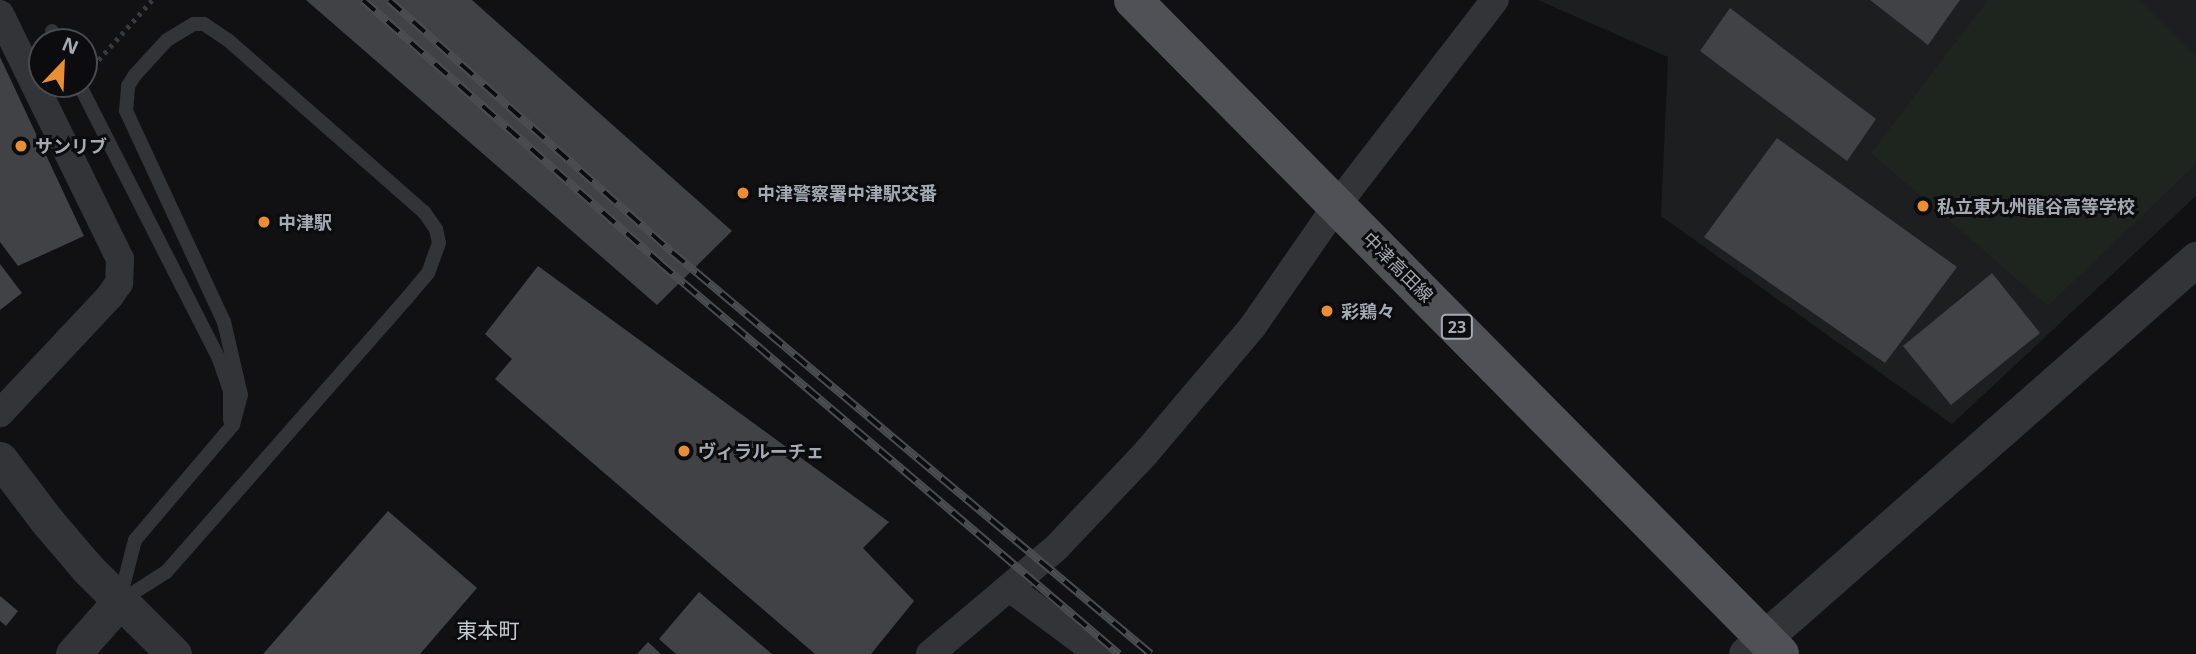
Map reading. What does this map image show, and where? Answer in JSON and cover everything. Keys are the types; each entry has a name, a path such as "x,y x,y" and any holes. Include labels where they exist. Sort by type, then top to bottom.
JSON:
{"main road":[{"name":"中津高田線","path":"1133,0 1337,205 1763,648"}],"street":[{"path":"930,654 1012,589 1090,516 1145,454 1253,326 1337,205 1495,0"},
{"path":"0,14 120,259 119,283 110,296 0,413"},
{"path":"1763,648 2196,259"},
{"path":"0,459 47,521 119,602 174,654"},
{"path":"1012,589 1099,654"},
{"path":"74,654 119,602"}],"lane":[{"path":"194,24 204,24 228,40 424,212 436,229 439,243 428,273 414,290 166,572 119,602 135,540 233,425 241,395 232,344 215,300 131,125 125,98 128,86 167,40 194,24"},
{"path":"86,98 219,359 230,391 230,421 225,435"}],"path":[{"path":"98,60 152,0"}],"shaded area":[{"name":"私立東九州龍谷高等学校","path":"1538,0 2196,0 2196,196 1952,424 1661,216 1668,57"},
{"path":"1988,0 2139,0 2196,57 2196,164 2048,306 1871,153"}],"building":[{"path":"306,0 472,0 732,231 657,305"},
{"path":"1870,0 1960,0 1928,45"},
{"path":"1730,8 1876,119 1847,161 1700,51"},
{"name":"サンリブ","path":"0,57 84,236 18,266 0,242"},
{"path":"1777,138 1957,267 1885,363 1704,237"},
{"path":"0,264 22,293 0,310"},
{"name":"ヴィラルーチェ","path":"538,266 889,522 863,548 914,601 871,654 815,654 495,379 512,359 485,334"},
{"path":"1992,273 2040,333 1951,405 1903,346"},
{"path":"388,511 477,588 420,654 263,654"},
{"path":"699,592 772,654 676,654 659,639"},
{"path":"0,596 18,611 6,626 0,621"},
{"path":"648,642 661,654 637,654"}],"railway":[{"path":"363,0 660,263 1119,654"},
{"path":"389,0 672,252 1151,654"}],"place":[{"name":"サンリブ","path":"21,146"},
{"name":"中津警察署中津駅交番","path":"743,193"},
{"name":"私立東九州龍谷高等学校","path":"1923,206"},
{"name":"中津駅","path":"264,222"},
{"name":"彩鶏々","path":"1327,311"},
{"name":"ヴィラルーチェ","path":"684,451"}],"district":[{"name":"東本町","path":"488,630"}]}
